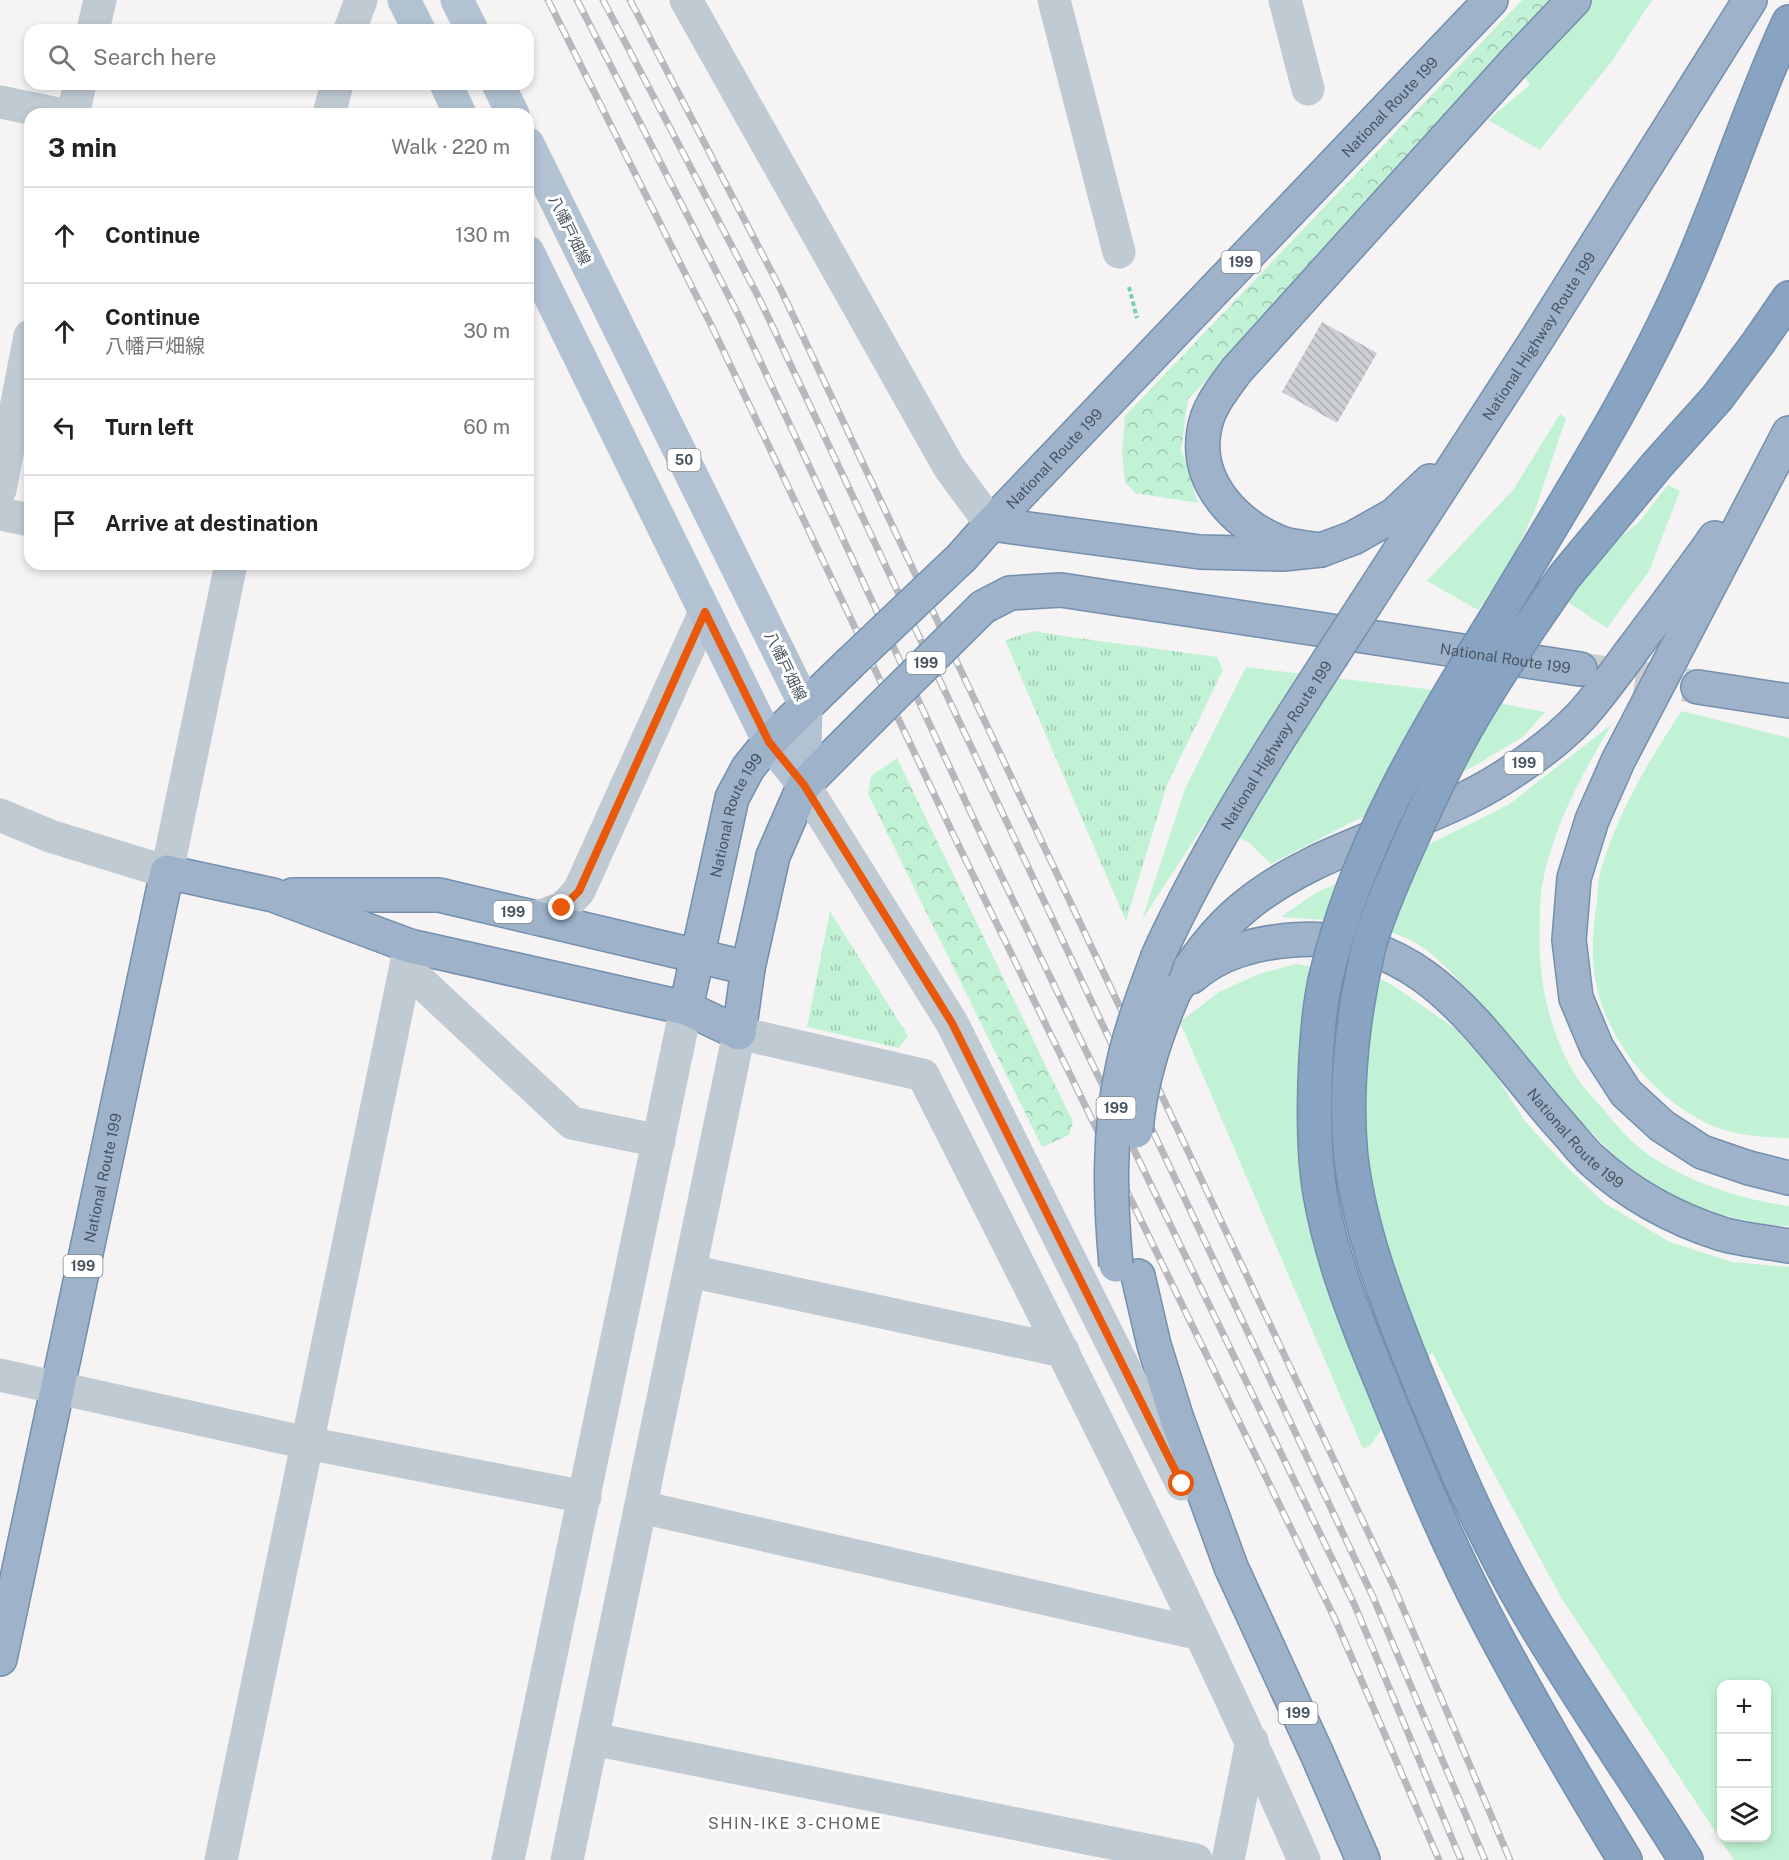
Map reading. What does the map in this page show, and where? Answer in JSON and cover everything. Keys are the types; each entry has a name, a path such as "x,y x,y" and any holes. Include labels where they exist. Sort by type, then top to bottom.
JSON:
{"highway":[{"name":"National Route 199","path":"686,1008 732,798 748,768 769,742 962,557 1491,0"},
{"path":"1321,550 1282,543 1254,529 1232,511 1214,490 1203,462 1203,430 1216,399 1236,371 1513,64 1574,0"},
{"name":"National Highway Route 199","path":"1363,1860 1231,1567 1177,1419 1127,1270 1112,1216 1115,1117 1122,1067 1136,1015 1158,956 1210,850 1539,336 1750,0"},
{"path":"1625,1860 1540,1718 1486,1617 1432,1506 1356,1320 1335,1258 1320,1191 1314,1118 1316,1052 1325,983 1343,913 1368,847 1430,725 1501,610 1637,376 1685,280 1770,63 1789,22"},
{"path":"1686,1860 1526,1609 1466,1493 1385,1296 1364,1227 1351,1157 1349,1083 1357,1010 1370,944 1397,872 1458,742 1529,628 1571,569 1657,465 1717,398 1789,298"},
{"path":"991,524 1200,552 1274,554 1321,550 1353,538 1394,515 1429,482 1466,437 1539,336"},
{"path":"1789,432 1618,761 1592,820 1574,878 1569,940 1576,999 1597,1048 1626,1093 1662,1126 1701,1152 1789,1178"},
{"name":"National Highway Route 199","path":"1231,1567 1182,1484 1133,1348 1127,1270 1135,1239 1134,1164 1137,1117 1146,1070 1158,1030 1174,992 1196,957 1219,930 1244,907 1275,885 1307,867 1465,799 1509,774 1548,746 1580,717 1686,580 1789,432"},
{"name":"National Route 199","path":"739,1033 748,968 773,856 804,785 983,607 1010,593 1061,590 1580,669"},
{"path":"1698,687 1789,701"},
{"name":"National Route 199","path":"0,1659 166,872"},
{"name":"199","path":"166,872 273,895 439,895 748,968"},
{"name":"199","path":"273,895 408,957 686,1008 739,1033"},
{"name":"National Route 199","path":"1174,992 1202,967 1236,950 1269,942 1308,938 1349,943 1389,954 1419,971 1454,1000 1490,1038 1536,1098 1592,1160 1652,1205 1723,1234 1789,1246"},
{"path":"1701,1152 1789,1158"}],"main road":[{"path":"404,0 416,24"},
{"path":"457,0 469,24"},
{"path":"449,90 457,108"},
{"path":"501,90 510,108"},
{"name":"八幡戸畑線","path":"534,156 806,707 804,785"},
{"path":"534,264 769,742 804,785"}],"street":[{"path":"94,24 100,0"},
{"path":"352,24 361,0"},
{"path":"687,0 950,467 991,524"},
{"path":"1054,0 1119,252"},
{"path":"1285,0 1308,89"},
{"path":"75,108 79,90"},
{"path":"331,108 335,90"},
{"path":"0,102 29,108"},
{"path":"0,490 24,367"},
{"path":"0,514 24,519"},
{"path":"0,815 50,836 166,872 230,570"},
{"path":"535,918 562,908 579,891 705,612"},
{"path":"804,785 952,1023 1182,1484"},
{"path":"408,957 572,1123 659,1142"},
{"path":"221,1860 408,957"},
{"path":"508,1860 686,1008"},
{"path":"567,1860 739,1033 923,1075 1063,1351 1252,1742 1304,1860"},
{"path":"690,1271 1063,1351"},
{"path":"0,1375 307,1443 585,1497"},
{"path":"641,1507 1200,1634"},
{"path":"592,1739 1196,1860"},
{"path":"1228,1860 1252,1742"}],"path":[{"path":"1119,252 1148,360"}],"green space":[{"path":"1522,0 1552,0 1458,99 1419,160 1379,206 1188,399 1181,451 1198,503 1135,493 1125,482 1122,452 1125,416"},
{"path":"1588,0 1652,0 1612,61 1540,150 1488,120 1530,85 1521,70"},
{"path":"1560,414 1566,418 1535,510 1510,564 1478,610 1427,581 1513,490"},
{"path":"1668,485 1680,491 1649,571 1607,628 1566,601 1605,550 1639,522"},
{"path":"1034,631 1217,657 1223,670 1167,785 1126,921 1005,640"},
{"path":"1246,667 1426,689 1545,712 1523,737 1467,770 1348,824 1271,864 1248,842 1205,823 1142,920 1185,789"},
{"path":"1682,711 1789,738 1789,1138 1731,1132 1690,1114 1668,1098 1648,1080 1616,1036 1597,986 1593,960 1593,938 1601,869 1625,807"},
{"path":"1612,724 1579,782 1561,822 1542,886 1540,960 1546,1002 1552,1022 1567,1060 1578,1079 1637,1146 1665,1165 1699,1182 1752,1199 1789,1206 1789,1226 1739,1219 1690,1203 1645,1178 1624,1163 1572,1112 1494,1018 1439,961 1414,942 1385,930 1367,926 1281,917 1317,892 1421,848 1508,805"},
{"path":"897,758 1073,1122 1069,1135 1042,1147 868,794 871,776"},
{"path":"830,911 908,1036 899,1048 807,1027"},
{"path":"1296,964 1371,975 1389,983 1456,1029 1491,1068 1524,1120 1561,1161 1604,1203 1670,1242 1732,1262 1789,1267 1789,1860 1734,1860 1722,1842 1771,1842 1771,1680 1717,1680 1717,1834 1562,1599 1479,1446 1432,1352 1371,1445 1363,1449 1180,1022 1219,992 1259,974"}],"building":[{"path":"1322,322 1377,353 1337,423 1282,392"}],"tunnel":[{"path":"1587,670 1698,687"}],"railway":[{"path":"548,0 714,331 954,836 1335,1619 1439,1860"},
{"path":"577,0 740,318 977,826 1355,1606 1461,1860"},
{"path":"603,0 760,300 1373,1597 1485,1860"},
{"path":"630,0 781,290 1394,1587 1510,1860"}],"district":[{"name":"SHIN-IKE 3-CHOME","path":"795,1823"}],"route":[{"path":"562,908 579,891 705,612 769,742 804,785 952,1023 1182,1484"}]}
